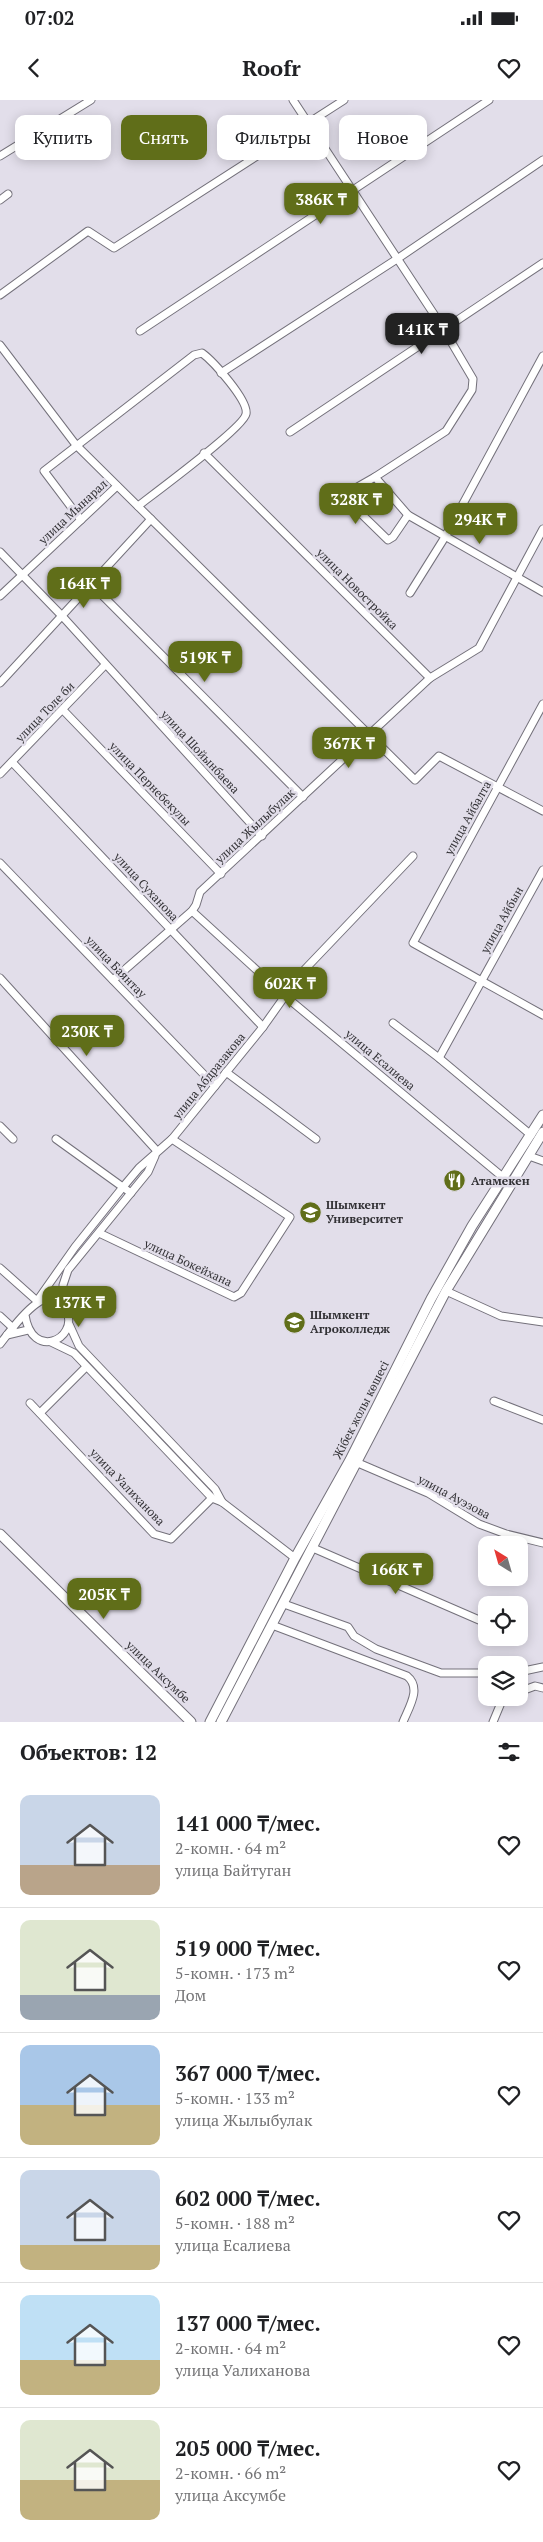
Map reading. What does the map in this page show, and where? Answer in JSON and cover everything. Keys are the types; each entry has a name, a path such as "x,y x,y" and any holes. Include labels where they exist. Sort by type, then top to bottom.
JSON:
{"main road":[{"name":"Жібек жолы көшесі","path":"210,1722 295,1558 350,1460 431,1299 543,1115"},
{"name":"Жібек жолы көшесі","path":"220,1722 314,1548 446,1291 543,1132"},
{"name":"улица Аксумбе","path":"0,1534 191,1722"}],"street":[{"path":"0,156 91,100"},
{"path":"293,100 303,115"},
{"path":"321,115 344,100"},
{"path":"140,331 353,192 489,100"},
{"path":"329,155 472,374 472,390 446,430 347,493 346,499 388,540 393,537 408,515"},
{"path":"0,296 88,231 114,248 251,160"},
{"path":"221,373 397,259 543,160"},
{"path":"0,200 8,194"},
{"path":"290,432 543,263"},
{"path":"0,345 76,445 415,780 439,756 543,811"},
{"path":"81,520 44,471 194,354 202,353 221,373 245,405 247,413 244,419 138,506"},
{"path":"410,592 445,537 543,356"},
{"name":"улица Новостройка","path":"204,453 430,678"},
{"path":"375,476 408,515 517,579 543,592"},
{"name":"улица Мынарал","path":"0,596 117,486"},
{"path":"0,683 63,617 151,519"},
{"name":"улица Жылыбулак","path":"113,980 169,928 192,911 200,892 430,678 479,648 543,529"},
{"name":"улица Шойынбаева","path":"0,552 63,617 262,836"},
{"path":"92,584 303,797"},
{"name":"улица Толе би","path":"0,774 105,665"},
{"name":"улица Айбалта","path":"481,981 413,943 543,704"},
{"name":"улица Пернебекулы","path":"63,710 221,874"},
{"name":"улица Суханова","path":"12,762 263,1027"},
{"name":"улица Абдразакова","path":"37,1301 75,1247 123,1187 157,1151 172,1139 263,1027 285,996 288,987 413,856"},
{"name":"улица Баянтау","path":"0,863 215,1086"},
{"name":"улица Айбын","path":"439,1058 543,870"},
{"name":"улица Есалиева","path":"192,911 285,996 511,1184"},
{"path":"0,978 157,1151"},
{"path":"481,981 543,1015"},
{"path":"393,1023 439,1058 531,1135"},
{"path":"226,1072 316,1139"},
{"path":"0,1126 13,1139"},
{"path":"56,1139 131,1193"},
{"name":"улица Бокейхана","path":"98,1233 234,1297 241,1293 290,1217 172,1139"},
{"name":"улица Абдразакова","path":"64,1306 63,1285 68,1270 148,1172 157,1151"},
{"path":"529,1156 543,1161"},
{"path":"0,1268 37,1301"},
{"path":"446,1291 501,1316 543,1322"},
{"path":"0,1344 37,1301 48,1299 57,1301 64,1306 68,1314 68,1324 65,1332 59,1338 50,1342"},
{"path":"25,1315 28,1330 34,1337 74,1353 212,1498 222,1502 295,1558"},
{"path":"2,1319 13,1328"},
{"path":"68,1324 79,1346 215,1489 222,1502"},
{"path":"6,1336 28,1330"},
{"path":"40,1414 86,1366"},
{"path":"494,1400 543,1420"},
{"name":"улица Уалиханова","path":"30,1403 154,1534 171,1539 212,1498"},
{"name":"улица Ауэзова","path":"358,1464 428,1494 479,1524 506,1534 543,1543"},
{"path":"314,1548 478,1620"},
{"path":"284,1604 348,1627 354,1636 376,1649 441,1673 478,1673"},
{"path":"272,1625 407,1676 414,1681 416,1689 403,1722"},
{"path":"528,1670 543,1668"},
{"path":"528,1689 535,1686 543,1688"},
{"path":"493,1722 499,1706"}],"place":[{"name":"Атамекен","path":"455,1181"},
{"name":"Шымкент Университет","path":"310,1212"},
{"name":"Шымкент Агроколледж","path":"294,1322"}]}
